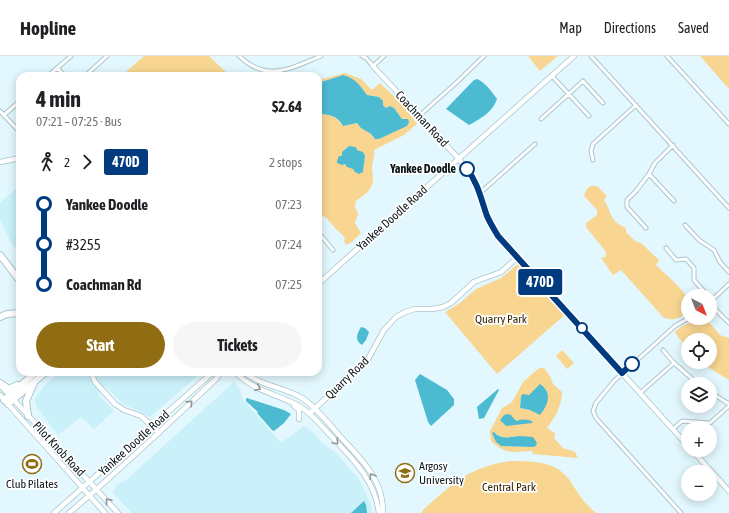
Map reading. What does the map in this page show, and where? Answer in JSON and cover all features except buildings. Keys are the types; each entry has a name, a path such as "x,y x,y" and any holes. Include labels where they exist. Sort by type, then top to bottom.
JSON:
{"highway":[{"path":"0,255 16,276"},
{"path":"0,317 7,314 16,313"},
{"path":"7,399 32,376"},
{"path":"7,399 40,376"},
{"path":"28,416 26,401 35,380"},
{"path":"0,384 9,389 26,381"}],"street":[{"path":"53,72 71,56"},
{"path":"89,72 107,56"},
{"path":"239,56 252,66 262,70 274,71 286,70 321,56"},
{"name":"Coachman Road","path":"362,56 366,58 472,175 488,217 498,236 681,438"},
{"path":"373,66 384,56"},
{"path":"419,116 484,56"},
{"name":"Yankee Doodle Road","path":"322,279 574,56"},
{"path":"591,56 729,208"},
{"path":"667,56 729,124"},
{"path":"58,68 62,72"},
{"path":"552,76 589,116"},
{"path":"541,119 583,81 603,103"},
{"path":"4,115 16,104"},
{"path":"592,160 591,151 593,144 636,105"},
{"path":"0,111 16,128"},
{"path":"480,193 536,144"},
{"path":"646,228 627,207 627,200 649,174 655,163 673,145"},
{"path":"0,162 16,159"},
{"path":"649,174 674,202"},
{"path":"685,225 700,240 714,250 720,262 729,272"},
{"path":"322,237 333,250"},
{"path":"666,248 676,260 686,259 694,268 694,280 702,289"},
{"name":"Quarry Road","path":"310,413 365,362 384,330 396,317 415,309 432,309 443,307 451,303 474,282 500,272 518,257"},
{"path":"717,296 729,284"},
{"path":"717,310 729,323"},
{"path":"681,323 675,326 622,373 596,403 593,411 596,418 681,513"},
{"path":"663,350 690,377"},
{"path":"640,393 674,362"},
{"path":"93,376 95,382 114,404 124,410 141,416 159,433"},
{"name":"Yankee Doodle Road","path":"54,513 208,376"},
{"name":"Yankee Doodle Road","path":"69,513 97,490 219,376"},
{"path":"239,376 254,387 292,403 310,413 361,468 369,481 376,499 379,513"},
{"path":"249,376 288,391 303,399 314,409 365,464 374,477 380,493 383,513"},
{"name":"Pilot Knob Road","path":"0,384 7,399 105,513"},
{"path":"673,428 682,422 710,423 729,405 717,397"},
{"name":"Pilot Knob Road","path":"7,399 28,416 118,513"},
{"path":"292,403 299,410 299,419"},
{"path":"698,457 729,491"}],"shaded area":[{"path":"16,189 16,249 10,241 0,219 0,203"},
{"path":"55,376 197,376 150,417 123,404 106,387 98,394 114,411 94,429 81,417 58,435 36,406 35,398 44,386"},
{"path":"234,382 240,390 242,398 281,443 304,426 313,432 323,444 335,452 358,478 371,506 371,513 132,513 113,493 116,485 125,481"}],"green space":[{"path":"144,56 209,56 226,72 126,72"},
{"path":"528,56 558,56 540,71"},
{"path":"700,56 729,56 729,89"},
{"path":"345,73 361,79 372,90 380,83 404,106 417,124 404,135 374,150 372,166 373,183 368,192 356,201 355,207 358,214 355,223 361,233 352,242 346,245 344,241 345,238 342,234 327,218 322,216 322,114 332,116 343,126 357,123 373,137 379,139 396,131 408,119 402,119 394,108 390,106 387,109 379,97 367,95 343,75 322,82 322,79","holes":["347,147 353,147 365,156 363,172 337,161"]},
{"path":"590,186 597,186 607,196 604,200 615,221 626,228 626,232 635,241 641,243 659,260 656,265 681,290 681,317 673,319 663,317 621,270 613,275 601,258 605,257 606,252 586,227 586,223 597,215 597,210 584,196 586,190"},
{"name":"Quarry Park","path":"519,263 566,314 497,374 445,312 460,303 476,289 501,278"},
{"path":"685,325 711,325 720,335 729,338 729,380 711,369 717,369 717,333 681,333 681,340 675,332"},
{"path":"562,350 574,363 567,369 556,356"},
{"path":"539,368 544,368 550,376 553,384 562,392 558,411 547,428 555,433 554,438 563,448 575,452 578,458 533,454 532,451 510,452 501,449 491,441 490,431 502,408 512,402 523,382","holes":["544,387 548,395 530,410 520,408 520,401 534,392 536,388","494,432 503,437 520,436 532,447 501,446"]},
{"name":"Central Park","path":"510,461 536,462 552,466 559,470 571,482 588,506 596,513 421,513 444,491 473,472 484,467"}],"water":[{"path":"343,75 351,78 357,82 367,95 379,97 383,101 383,105 386,108 390,106 394,108 402,119 408,119 409,122 407,126 379,139 375,139 357,123 343,126 339,120 333,116 322,114 322,82"},
{"path":"477,79 491,91 497,99 492,108 482,118 469,125 446,109 474,80"},
{"path":"349,146 356,147 357,150 363,152 365,156 363,172 359,174 353,169 347,167 345,164 342,165 337,163 339,156 342,156 342,152"},
{"path":"361,327 365,328 369,332 362,345 357,339 357,334"},
{"path":"420,374 447,390 454,399 454,405 431,426 428,422 415,380"},
{"path":"540,384 547,391 548,399 540,415 530,410 520,408 521,396 523,394 529,395"},
{"path":"498,389 499,390 484,418 479,419 477,407"},
{"path":"247,398 284,410 291,414 284,423 274,431 257,413 258,412 246,401"},
{"path":"508,414 517,421 529,420 533,422 506,426 500,420 504,415"},
{"path":"494,432 503,437 533,437 537,443 536,446 532,447 501,446 496,442 492,433"},
{"path":"364,501 367,513 351,513"}],"bus line":[{"name":"470D","path":"467,169 472,175 488,217 498,236 622,373 632,364"}],"place":[{"name":"Yankee Doodle","path":"467,169"},
{"name":"Club Pilates","path":"32,464"},
{"name":"Argosy University","path":"405,473"}]}
